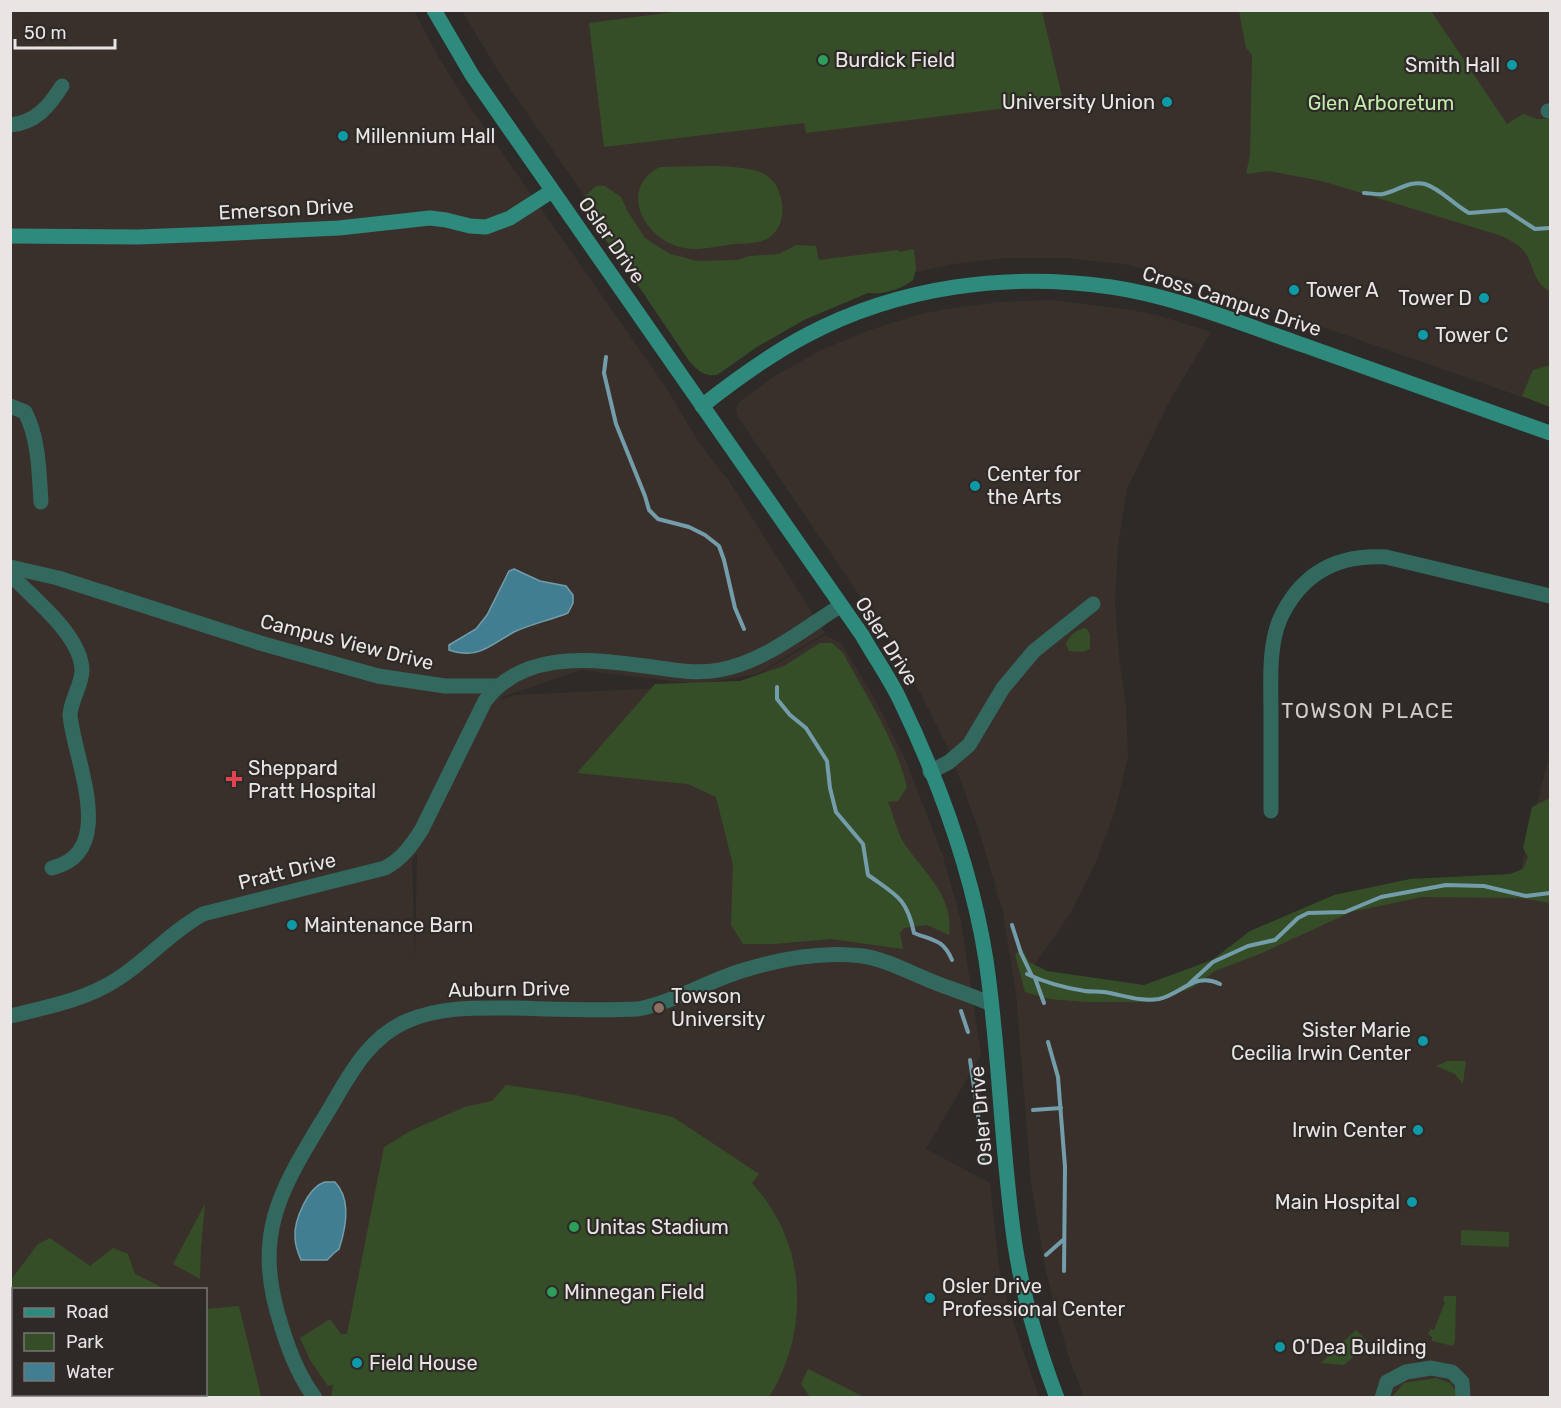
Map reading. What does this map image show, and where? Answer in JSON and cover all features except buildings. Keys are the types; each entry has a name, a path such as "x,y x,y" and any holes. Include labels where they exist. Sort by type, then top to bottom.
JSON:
{"street":[{"name":"Osler Drive","path":"434,10 472,75 862,635 898,697 930,772 970,889 985,959 991,1004 1016,1245 1026,1299 1057,1398"},
{"path":"10,125 33,119 48,108 63,86"},
{"name":"Emerson Drive","path":"10,236 138,237 215,234 339,228 430,218 486,227 510,218 552,191"},
{"name":"Cross Campus Drive","path":"702,406 777,351 831,323 859,312 911,296 959,286 1005,281 1044,281 1113,287 1203,310 1551,433"},
{"path":"10,406 25,412 31,424 41,502"},
{"path":"1271,811 1273,650 1280,620 1292,599 1306,582 1326,566 1362,556 1386,557 1551,596"},
{"path":"12,568 14,578 65,631 72,641 81,664 80,679 70,715 86,796 88,831 82,848 76,856 70,862 52,868"},
{"name":"Campus View Drive","path":"12,568 73,583 260,644 368,673 430,685 460,687 497,686 511,676 529,668 559,662 601,661 696,672 720,670 759,657 840,606"},
{"path":"930,772 949,762 969,745 1003,688 1034,651 1093,604"},
{"name":"Pratt Drive","path":"10,1016 70,1001 99,990 118,979 179,930 203,914 385,868 396,862 422,829 485,701 497,686"},
{"name":"Auburn Drive","path":"315,1398 285,1339 271,1288 268,1264 271,1228 291,1173 357,1064 371,1046 405,1021 444,1009 638,1009 657,1006 750,969 802,957 841,955 865,957 894,965 991,1004"},
{"path":"1382,1398 1387,1382 1406,1372 1431,1368 1452,1372 1462,1382 1463,1398"}],"shaded area":[{"path":"10,11 414,11 466,101 665,386 698,441 729,481 825,633 757,674 697,684 581,670 502,697 501,700 514,695 662,688 716,700 825,635 841,643 876,701 906,761 943,856 961,921 981,1055 926,1149 990,1183 999,1267 1010,1312 1039,1397 11,1397","holes":["417,853 415,959 412,861"]},
{"path":"462,11 1550,11 1550,407 1180,277 1123,264 1065,258 1007,258 977,261 891,278 701,364 502,77"},
{"path":"1052,300 1157,315 1211,332 1169,402 1127,489 1118,545 1115,601 1119,657 1126,706 1128,757 1115,811 1095,864 1070,914 1022,983 1148,995 1398,888 1515,891 1550,752 1550,1397 1084,1397 1057,1317 1045,1267 1031,1183 1016,993 1003,912 979,831 950,752 921,694 890,640 738,417 736,410 739,402 775,376 821,350 870,330 920,314 946,309 999,302"}],"green space":[{"name":"Burdick Field","path":"681,11 1042,11 1063,101 806,133 804,123 604,147 589,23"},
{"name":"Glen Arboretum","path":"1239,11 1431,11 1507,124 1523,114 1537,119 1550,119 1550,291 1540,283 1522,249 1502,236 1322,181 1269,171 1246,174 1250,155 1252,55 1246,48"},
{"path":"724,166 760,172 775,183 779,192 782,202 781,222 770,237 753,243 693,249 667,242 655,234 646,223 640,212 638,199 640,187 647,176 660,167"},
{"path":"596,186 605,186 621,197 645,238 670,254 697,261 738,260 749,256 779,254 796,245 816,246 819,260 914,249 916,269 913,280 892,291 868,293 804,320 757,347 717,375 705,374 689,361 586,213 585,196"},
{"path":"1550,365 1550,407 1522,396 1533,370"},
{"path":"1086,628 1090,634 1090,649 1083,652 1069,651 1066,644 1071,635"},
{"path":"820,643 832,643 843,653 880,718 902,769 907,787 898,801 888,802 903,841 930,876 943,898 949,921 949,935 927,925 904,928 900,933 903,949 831,939 743,944 731,925 733,865 716,797 688,784 577,773 655,684 740,681 784,666"},
{"path":"1550,799 1550,903 1521,898 1422,897 1351,912 1262,953 1215,971 1192,988 1151,1002 1087,1002 1049,999 1025,992 1015,954 1023,950 1029,962 1047,971 1144,985 1212,960 1250,931 1334,895 1410,879 1510,874 1523,869 1528,857 1523,848 1532,807"},
{"path":"1447,1061 1466,1061 1463,1084 1455,1074 1436,1066"},
{"name":"Unitas Stadium","path":"506,1085 575,1095 673,1117 759,1174 752,1183 782,1227 791,1251 796,1276 795,1326 790,1351 769,1397 331,1397 333,1385 328,1386 310,1360 300,1338 330,1319 341,1334 347,1334 384,1147 412,1130 465,1107 492,1101"},
{"path":"205,1204 201,1247 200,1279 173,1264"},
{"path":"1461,1230 1509,1232 1509,1247 1461,1245"},
{"path":"50,1238 90,1266 113,1248 128,1254 135,1274 163,1288 12,1288 12,1396 207,1396 207,1309 239,1306 261,1396 11,1397 11,1280 38,1244"},
{"path":"1444,1296 1456,1296 1453,1346 1432,1341 1432,1337 1428,1334 1431,1329 1434,1330 1445,1302 1443,1301"},
{"path":"1356,1330 1369,1343 1344,1365 1321,1363"},
{"path":"808,1369 864,1397 810,1397 801,1384"},
{"path":"1436,1378 1450,1383 1456,1391 1455,1397 1391,1398 1404,1383"}],"water":[{"path":"514,569 540,581 566,586 573,595 573,603 568,613 514,632 484,650 459,653 449,650 449,645 476,629 487,615 509,571"},
{"path":"325,1182 335,1182 344,1197 346,1214 342,1241 339,1249 327,1260 301,1260 295,1240 297,1222 308,1197 313,1190"}],"waterway":[{"path":"1364,193 1383,194 1409,185 1425,184 1469,213 1506,210 1535,229 1550,228"},
{"path":"606,357 604,373 616,424 649,510 658,519 689,527 705,535 719,546 735,608 744,629"},
{"path":"777,687 777,699 790,715 806,728 827,761 836,812 863,844 868,875 899,898 908,912 914,933 941,944 952,960"},
{"path":"1189,984 1213,962 1248,946 1275,940 1298,918 1308,913 1345,912 1381,897 1446,885 1484,886 1526,896 1550,893"},
{"path":"1012,925 1021,953 1032,976"},
{"path":"1027,974 1048,983 1070,988 1145,1000 1167,997 1188,985 1203,980 1220,984"},
{"path":"1035,978 1044,1003"},
{"path":"961,1011 968,1032"},
{"path":"1048,1042 1058,1077 1065,1167 1064,1271"},
{"path":"970,1060 983,1163"},
{"path":"1033,1110 1061,1108"},
{"path":"1046,1255 1063,1240"}],"place":[{"name":"Burdick Field","path":"823,60"},
{"name":"Smith Hall","path":"1512,65"},
{"name":"University Union","path":"1167,102"},
{"name":"Millennium Hall","path":"343,136"},
{"name":"Tower A","path":"1294,290"},
{"name":"Tower D","path":"1484,298"},
{"name":"Tower C","path":"1423,335"},
{"name":"Center for the Arts","path":"975,486"},
{"name":"Sheppard Pratt Hospital","path":"234,779"},
{"name":"Maintenance Barn","path":"292,925"},
{"name":"Towson University","path":"659,1008"},
{"name":"Sister Marie Cecilia Irwin Center","path":"1423,1041"},
{"name":"Irwin Center","path":"1418,1130"},
{"name":"Main Hospital","path":"1412,1202"},
{"name":"Unitas Stadium","path":"574,1227"},
{"name":"Minnegan Field","path":"552,1292"},
{"name":"Osler Drive Professional Center","path":"930,1298"},
{"name":"O'Dea Building","path":"1280,1347"},
{"name":"Field House","path":"357,1363"}],"district":[{"name":"TOWSON PLACE","path":"1368,710"}]}
